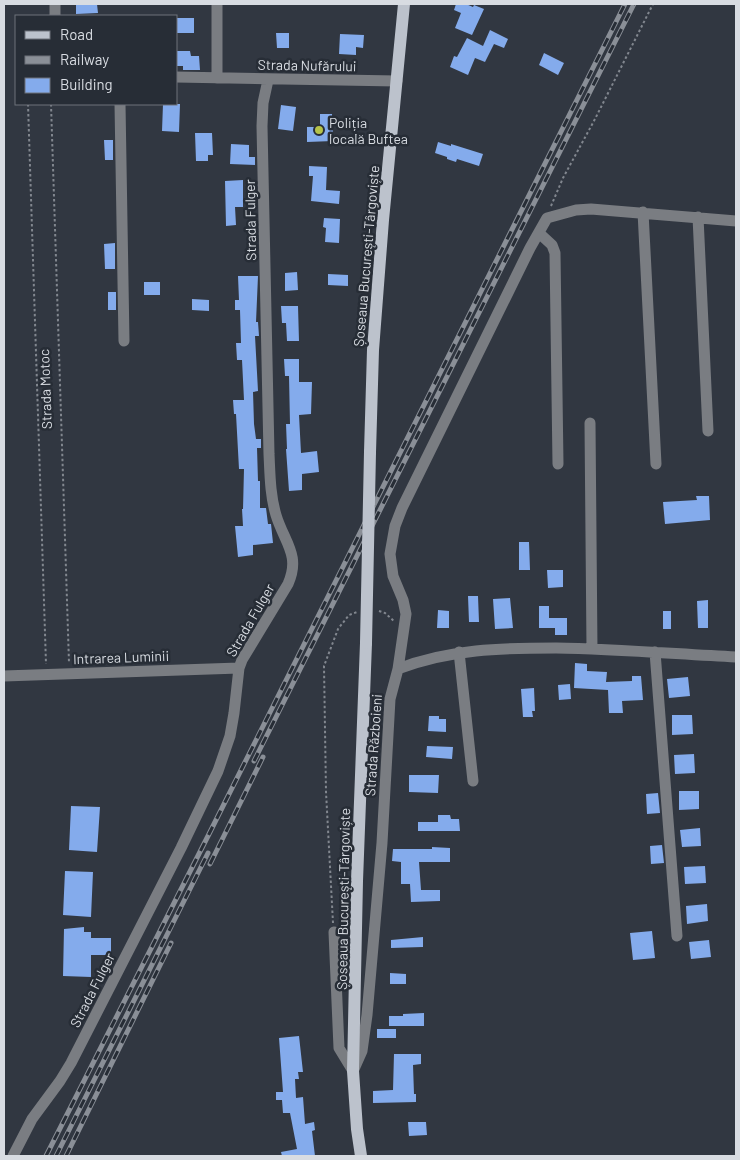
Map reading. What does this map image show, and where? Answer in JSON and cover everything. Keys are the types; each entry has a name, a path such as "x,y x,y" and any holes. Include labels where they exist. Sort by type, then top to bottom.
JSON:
{"main road":[{"name":"Șoseaua București-Târgoviște","path":"361,1156 353,1071 373,350 383,220 404,4"}],"street":[{"path":"217,4 217,78"},
{"name":"Strada Nufărului","path":"178,77 397,82"},
{"name":"Strada Fulger","path":"12,1156 32,1118 71,1063 208,792 230,736 239,668 245,652 288,584 293,567 290,548 276,515 271,486 269,454 262,126 263,103 268,80"},
{"path":"120,105 124,341"},
{"path":"547,218 591,208 736,221"},
{"path":"643,212 656,464"},
{"path":"698,217 708,431"},
{"name":"Strada Războieni","path":"353,1071 362,1051 367,1015 382,843 390,699 398,669 406,614 390,564 390,547 402,508 547,218"},
{"path":"539,233 552,245 555,253 558,464"},
{"path":"590,423 592,649"},
{"path":"398,669 416,662 459,652 511,648 592,649 736,657"},
{"path":"459,652 473,781"},
{"path":"655,652 677,936"},
{"name":"Intrarea Luminii","path":"4,676 239,668"},
{"path":"334,932 339,1048 353,1071"}],"path":[{"path":"547,218 563,178 654,4"},
{"path":"28,105 46,675"},
{"name":"Strada Motoc","path":"51,105 69,673"},
{"path":"373,610 385,613 404,630"},
{"path":"334,932 326,792 324,666 338,629 348,615 357,611"}],"building":[{"path":"76,4 97,4 98,13 76,14"},
{"path":"456,4 466,4 473,7 474,5 484,9 472,35 455,28 461,13 454,10"},
{"path":"178,18 194,18 194,33 178,33"},
{"path":"490,30 508,39 504,48 494,44 485,62 475,58 468,75 450,67 454,56 457,57 467,38 483,46"},
{"path":"276,33 289,33 289,48 277,48"},
{"path":"340,34 364,35 363,48 356,47 356,55 339,54"},
{"path":"178,51 190,51 191,56 199,56 200,70 183,70 183,66 178,66"},
{"path":"544,53 564,63 558,75 539,65"},
{"path":"180,104 179,132 162,131 163,105"},
{"path":"281,105 296,107 293,131 278,129"},
{"name":"Poliția locală Buftea","path":"320,114 332,114 333,141 307,142 307,127 320,127"},
{"path":"195,133 212,133 213,155 208,155 208,161 196,161"},
{"path":"104,140 113,140 113,160 105,160"},
{"path":"438,142 483,154 479,166 457,159 456,162 435,153"},
{"path":"231,144 249,145 249,157 255,157 255,165 230,164"},
{"path":"309,166 327,167 326,190 340,191 339,204 311,201 313,176 309,176"},
{"path":"243,180 243,207 235,207 236,225 226,226 225,181"},
{"path":"324,218 340,219 339,243 325,242 326,228 323,227"},
{"path":"115,243 115,269 105,269 104,244"},
{"path":"297,272 298,290 285,291 285,273"},
{"path":"328,274 348,275 348,286 328,285"},
{"path":"238,276 258,276 256,322 258,322 259,336 255,336 258,391 253,392 254,424 256,439 261,439 261,448 257,448 260,508 266,508 268,524 271,524 273,543 253,545 253,555 238,557 235,526 243,526 244,469 239,469 236,414 234,414 233,400 244,400 242,360 237,360 236,343 241,343 240,310 235,310 235,300 239,300"},
{"path":"144,282 160,282 160,295 144,295"},
{"path":"108,292 116,292 116,310 108,310"},
{"path":"192,299 209,300 209,311 192,310"},
{"path":"281,306 298,306 299,341 287,341 286,323 282,323"},
{"path":"284,359 299,359 299,382 312,382 311,414 299,415 301,453 317,451 319,472 302,474 302,490 289,491 286,424 290,424 289,376 285,376"},
{"path":"696,496 709,496 710,520 665,524 663,502 697,500"},
{"path":"519,542 529,542 530,570 519,570"},
{"path":"547,570 563,570 563,587 548,588"},
{"path":"468,596 478,596 479,622 469,622"},
{"path":"510,598 513,628 495,629 493,599"},
{"path":"708,600 708,628 698,628 697,601"},
{"path":"539,606 549,606 549,618 567,618 567,635 555,635 555,628 539,628"},
{"path":"438,610 449,611 449,628 437,628"},
{"path":"663,611 671,611 671,629 663,629"},
{"path":"575,663 587,664 587,671 607,672 606,682 632,681 632,676 641,676 643,700 622,701 623,713 609,713 608,690 574,688"},
{"path":"688,677 690,696 669,698 667,679"},
{"path":"570,684 571,699 559,700 558,685"},
{"path":"534,688 535,711 532,711 533,717 523,717 521,689"},
{"path":"672,715 692,715 693,734 672,735"},
{"path":"429,716 439,716 439,719 446,719 446,732 428,731"},
{"path":"427,746 453,747 452,759 426,757"},
{"path":"694,754 695,773 675,774 674,755"},
{"path":"409,775 439,775 438,793 409,792"},
{"path":"679,791 699,791 699,809 679,810"},
{"path":"658,793 660,813 647,814 646,794"},
{"path":"71,806 100,807 97,852 69,850"},
{"path":"438,815 450,815 451,819 459,819 460,831 418,831 418,822 438,822"},
{"path":"700,828 701,846 682,847 680,830"},
{"path":"662,845 664,863 651,864 650,846"},
{"path":"432,847 450,848 450,862 419,862 421,890 440,890 440,901 411,902 410,884 401,884 401,862 392,861 393,849 432,849"},
{"path":"705,866 706,883 685,884 684,867"},
{"path":"65,871 93,872 91,917 63,915"},
{"path":"707,904 708,921 687,924 686,906"},
{"path":"84,927 84,932 91,932 91,938 111,938 111,955 91,955 91,977 63,976 64,929"},
{"path":"652,931 655,958 633,960 630,933"},
{"path":"423,937 423,947 391,948 391,940"},
{"path":"709,940 711,957 691,959 689,942"},
{"path":"390,973 406,974 406,984 390,984"},
{"path":"424,1013 424,1026 389,1026 389,1016"},
{"path":"377,1029 396,1029 396,1038 377,1038"},
{"path":"299,1036 303,1072 298,1072 299,1079 295,1079 296,1098 303,1097 305,1124 314,1122 315,1130 312,1131 315,1156 282,1156 281,1152 297,1149 290,1113 283,1113 282,1100 276,1100 276,1092 283,1092 279,1038"},
{"path":"394,1054 421,1054 421,1064 413,1065 416,1102 373,1103 373,1091 393,1090"},
{"path":"408,1122 426,1122 427,1135 409,1136"}],"railway":[{"path":"46,1156 625,4"},
{"path":"254,761 634,4"},
{"path":"210,864 263,757"},
{"path":"56,1156 208,853"},
{"path":"66,1156 171,943"}],"place":[{"name":"Poliția locală Buftea","path":"319,130"}]}
